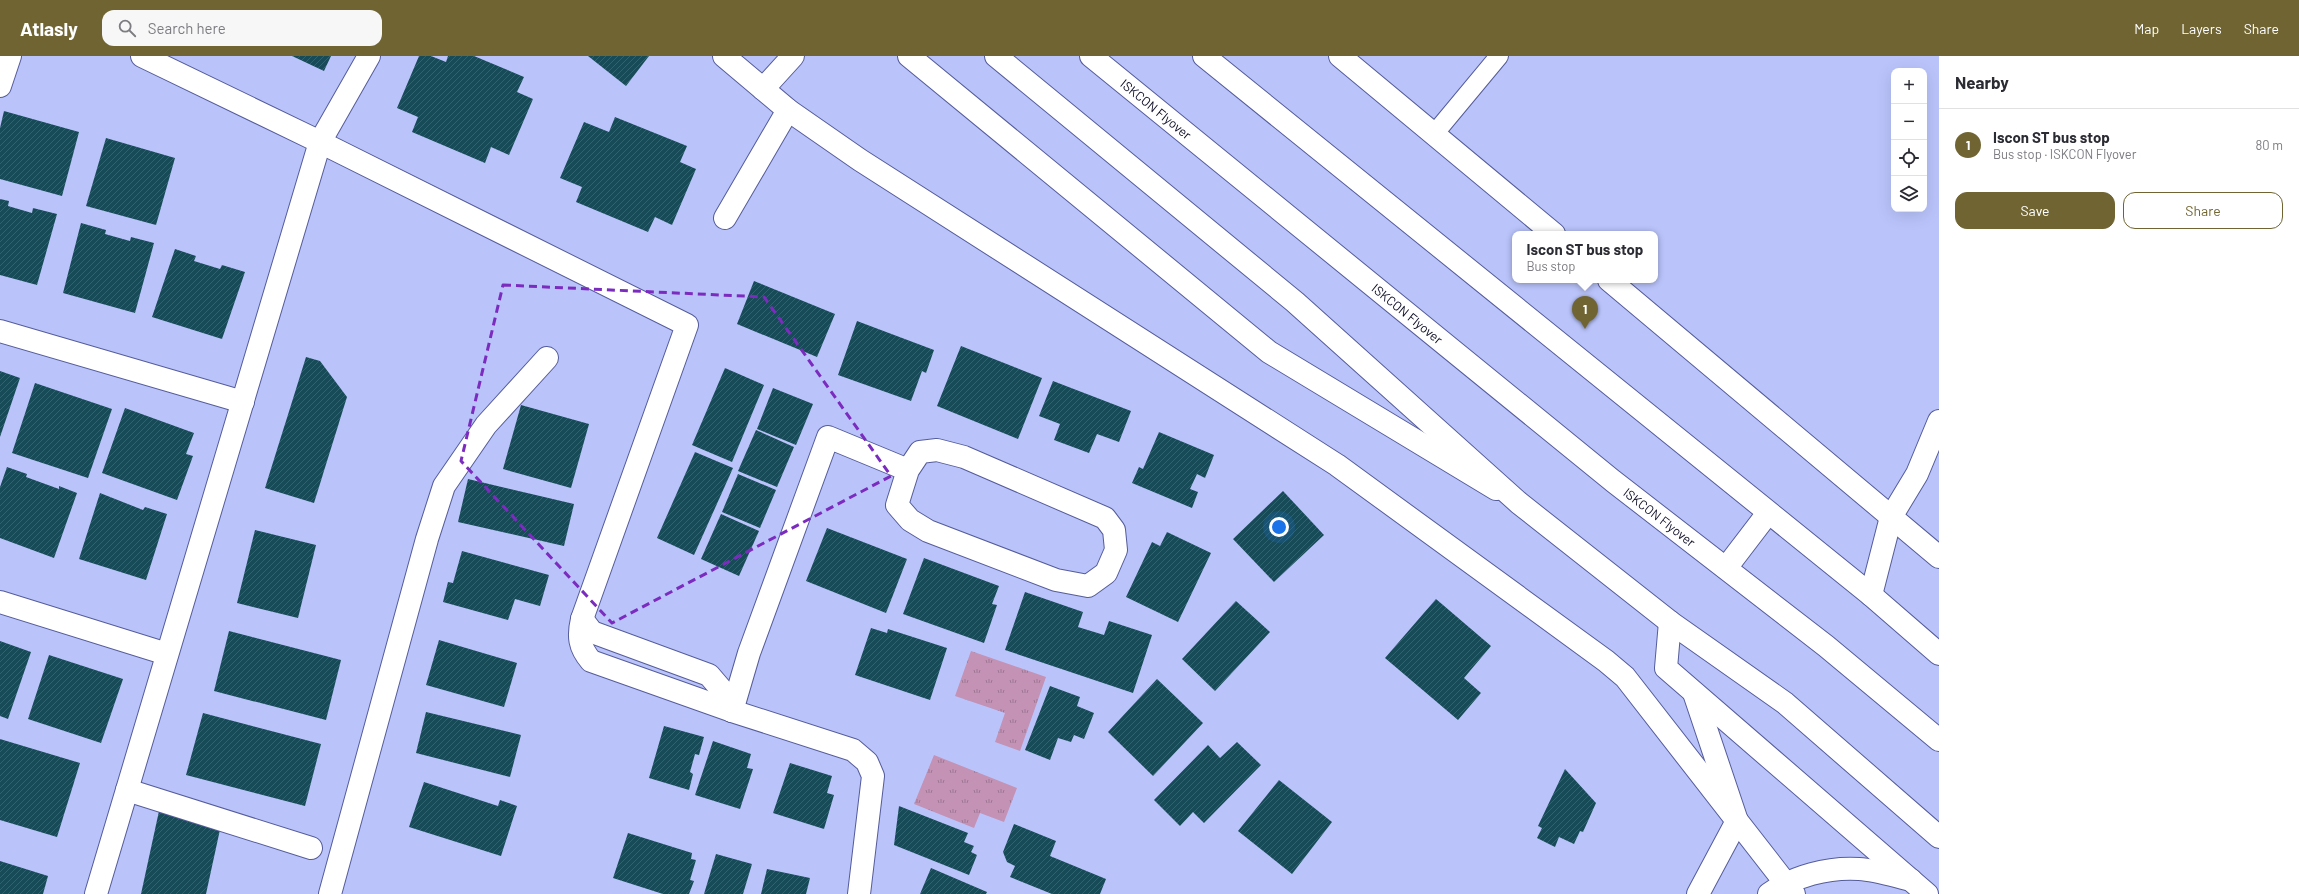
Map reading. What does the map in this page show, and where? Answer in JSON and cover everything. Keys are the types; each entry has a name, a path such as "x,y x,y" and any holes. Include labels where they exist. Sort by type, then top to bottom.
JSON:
{"main road":[{"path":"0,86 10,56"},
{"path":"142,56 320,142 687,325 582,619 578,636 583,652 591,661 732,711 853,750 867,762 873,776 859,894"},
{"path":"96,894 320,142 369,56"},
{"path":"724,56 788,110 860,160 1337,465 1606,661 1626,677 1737,821 1783,890 1827,870 1860,869 1911,880"},
{"path":"763,89 793,56"},
{"path":"909,56 1269,352 1519,503"},
{"path":"996,56 1295,302 1519,503 1670,622 1785,703 1939,837"},
{"name":"ISKCON Flyover","path":"1091,56 1330,249 1606,476 1826,646 1939,740"},
{"path":"1204,56 1871,595 1939,654"},
{"path":"1340,56 1550,231"},
{"path":"725,218 788,110"},
{"path":"1613,283 1939,557"},
{"path":"0,331 243,402"},
{"path":"330,894 427,539 444,486 486,425 547,358"},
{"path":"1871,595 1891,517 1917,474 1939,422"},
{"path":"732,711 749,653 828,437 908,470"},
{"path":"937,450 950,453 964,457 1105,518 1114,530 1116,550 1106,573 1088,586 1056,580 928,531 910,520 897,505 908,470 920,452 937,450"},
{"path":"1726,568 1768,513"},
{"path":"0,602 167,654"},
{"path":"1670,622 1666,668 1927,894"},
{"path":"1694,693 1737,821 1698,894"},
{"path":"127,790 311,848"}],"lane":[{"path":"1435,134 1499,56"}],"highlighted area":[{"path":"503,285 764,297 891,476 612,623 461,461"}],"green space":[{"path":"971,651 1046,677 1020,751 995,742 1005,713 955,696"},
{"path":"934,755 1017,788 1004,822 980,813 974,828 914,804"}],"building":[{"path":"292,56 331,56 324,71"},
{"path":"419,56 431,56 446,62 448,56 474,56 524,77 517,92 533,99 509,155 491,147 485,163 412,132 418,117 397,108"},
{"path":"588,56 649,56 626,86"},
{"path":"4,111 79,132 62,196 0,179 0,128"},
{"path":"615,117 687,146 680,162 696,169 672,225 655,217 648,232 576,202 582,187 560,178 584,122 609,132"},
{"path":"106,138 175,158 156,225 86,206"},
{"path":"0,199 9,201 8,206 32,213 33,208 57,214 37,285 0,275"},
{"path":"81,223 106,230 105,234 130,241 131,237 154,243 135,313 63,293"},
{"path":"175,249 196,256 194,261 220,269 222,265 245,272 222,339 152,317"},
{"path":"754,281 835,314 817,357 737,324"},
{"path":"857,321 934,350 926,373 922,371 911,401 838,375"},
{"path":"961,346 1042,378 1018,439 937,406"},
{"path":"306,357 320,361 347,397 314,503 265,488"},
{"path":"725,368 764,385 732,462 692,445"},
{"path":"0,371 20,378 0,437"},
{"path":"1053,381 1131,411 1119,442 1097,434 1089,453 1054,440 1060,424 1039,416"},
{"path":"35,383 112,409 88,478 12,453"},
{"path":"773,388 813,404 796,445 757,429"},
{"path":"521,405 589,424 571,488 503,469"},
{"path":"125,408 194,433 186,454 193,456 177,500 102,473"},
{"path":"756,430 794,447 777,487 738,471"},
{"path":"1159,432 1214,455 1205,478 1197,474 1190,489 1198,492 1192,508 1132,483 1139,467 1143,469"},
{"path":"695,452 733,468 694,555 657,538"},
{"path":"7,467 27,474 26,477 59,489 59,486 77,493 54,558 0,538 0,487"},
{"path":"738,474 776,490 760,528 722,512"},
{"path":"468,479 574,504 564,546 458,522"},
{"path":"1283,491 1324,535 1274,582 1233,539"},
{"path":"100,493 143,510 145,507 167,514 146,580 79,559"},
{"path":"721,514 759,531 739,576 701,559"},
{"path":"827,528 907,559 886,613 806,581"},
{"path":"255,530 316,545 298,618 237,603"},
{"path":"1167,532 1211,553 1178,622 1126,597 1152,542 1160,546"},
{"path":"462,551 549,575 540,606 515,599 508,620 443,602 448,582 453,583"},
{"path":"924,558 999,586 992,604 997,605 984,643 903,614"},
{"path":"1025,592 1083,612 1078,627 1104,635 1109,621 1152,635 1133,693 1005,650"},
{"path":"1436,599 1491,646 1464,678 1481,693 1458,720 1385,658"},
{"path":"1236,601 1270,632 1215,691 1182,659"},
{"path":"871,628 887,633 888,629 947,648 930,700 855,675"},
{"path":"229,631 341,660 326,720 214,691"},
{"path":"439,640 517,663 504,707 426,685"},
{"path":"0,641 31,652 8,719 0,716"},
{"path":"49,655 123,679 101,743 28,719"},
{"path":"1157,679 1203,723 1153,776 1108,732"},
{"path":"1050,686 1080,697 1077,706 1094,713 1084,739 1074,735 1071,742 1058,738 1050,760 1025,750"},
{"path":"426,712 521,735 510,777 416,753"},
{"path":"203,713 321,744 305,806 186,775"},
{"path":"664,726 704,737 699,755 695,754 690,772 693,774 689,790 649,778"},
{"path":"0,739 80,763 57,837 0,820"},
{"path":"713,741 751,754 747,768 753,769 740,809 695,795"},
{"path":"1237,742 1261,765 1204,823 1193,812 1180,826 1154,800 1208,745 1220,758"},
{"path":"790,763 832,776 827,793 834,795 824,829 773,813"},
{"path":"1565,769 1596,803 1583,832 1580,831 1574,844 1559,837 1555,847 1537,838 1542,828 1538,826"},
{"path":"1279,780 1332,822 1292,874 1238,831"},
{"path":"424,782 498,806 500,800 517,806 501,856 409,827"},
{"path":"899,806 968,833 964,842 974,846 971,852 977,855 969,875 894,845"},
{"path":"159,811 221,825 206,894 141,894"},
{"path":"1014,824 1056,841 1050,856 1106,879 1100,894 1052,894 1010,877 1015,866 1007,862 1003,852"},
{"path":"628,833 692,853 691,859 696,860 690,880 694,881 689,894 663,894 613,878"},
{"path":"716,854 752,864 743,894 704,894"},
{"path":"0,861 48,876 43,894 0,894"},
{"path":"931,868 987,892 986,894 920,894"},
{"path":"767,869 810,878 806,894 761,894"}],"place":[{"name":"Iscon ST bus stop","path":"1585,329"}]}
